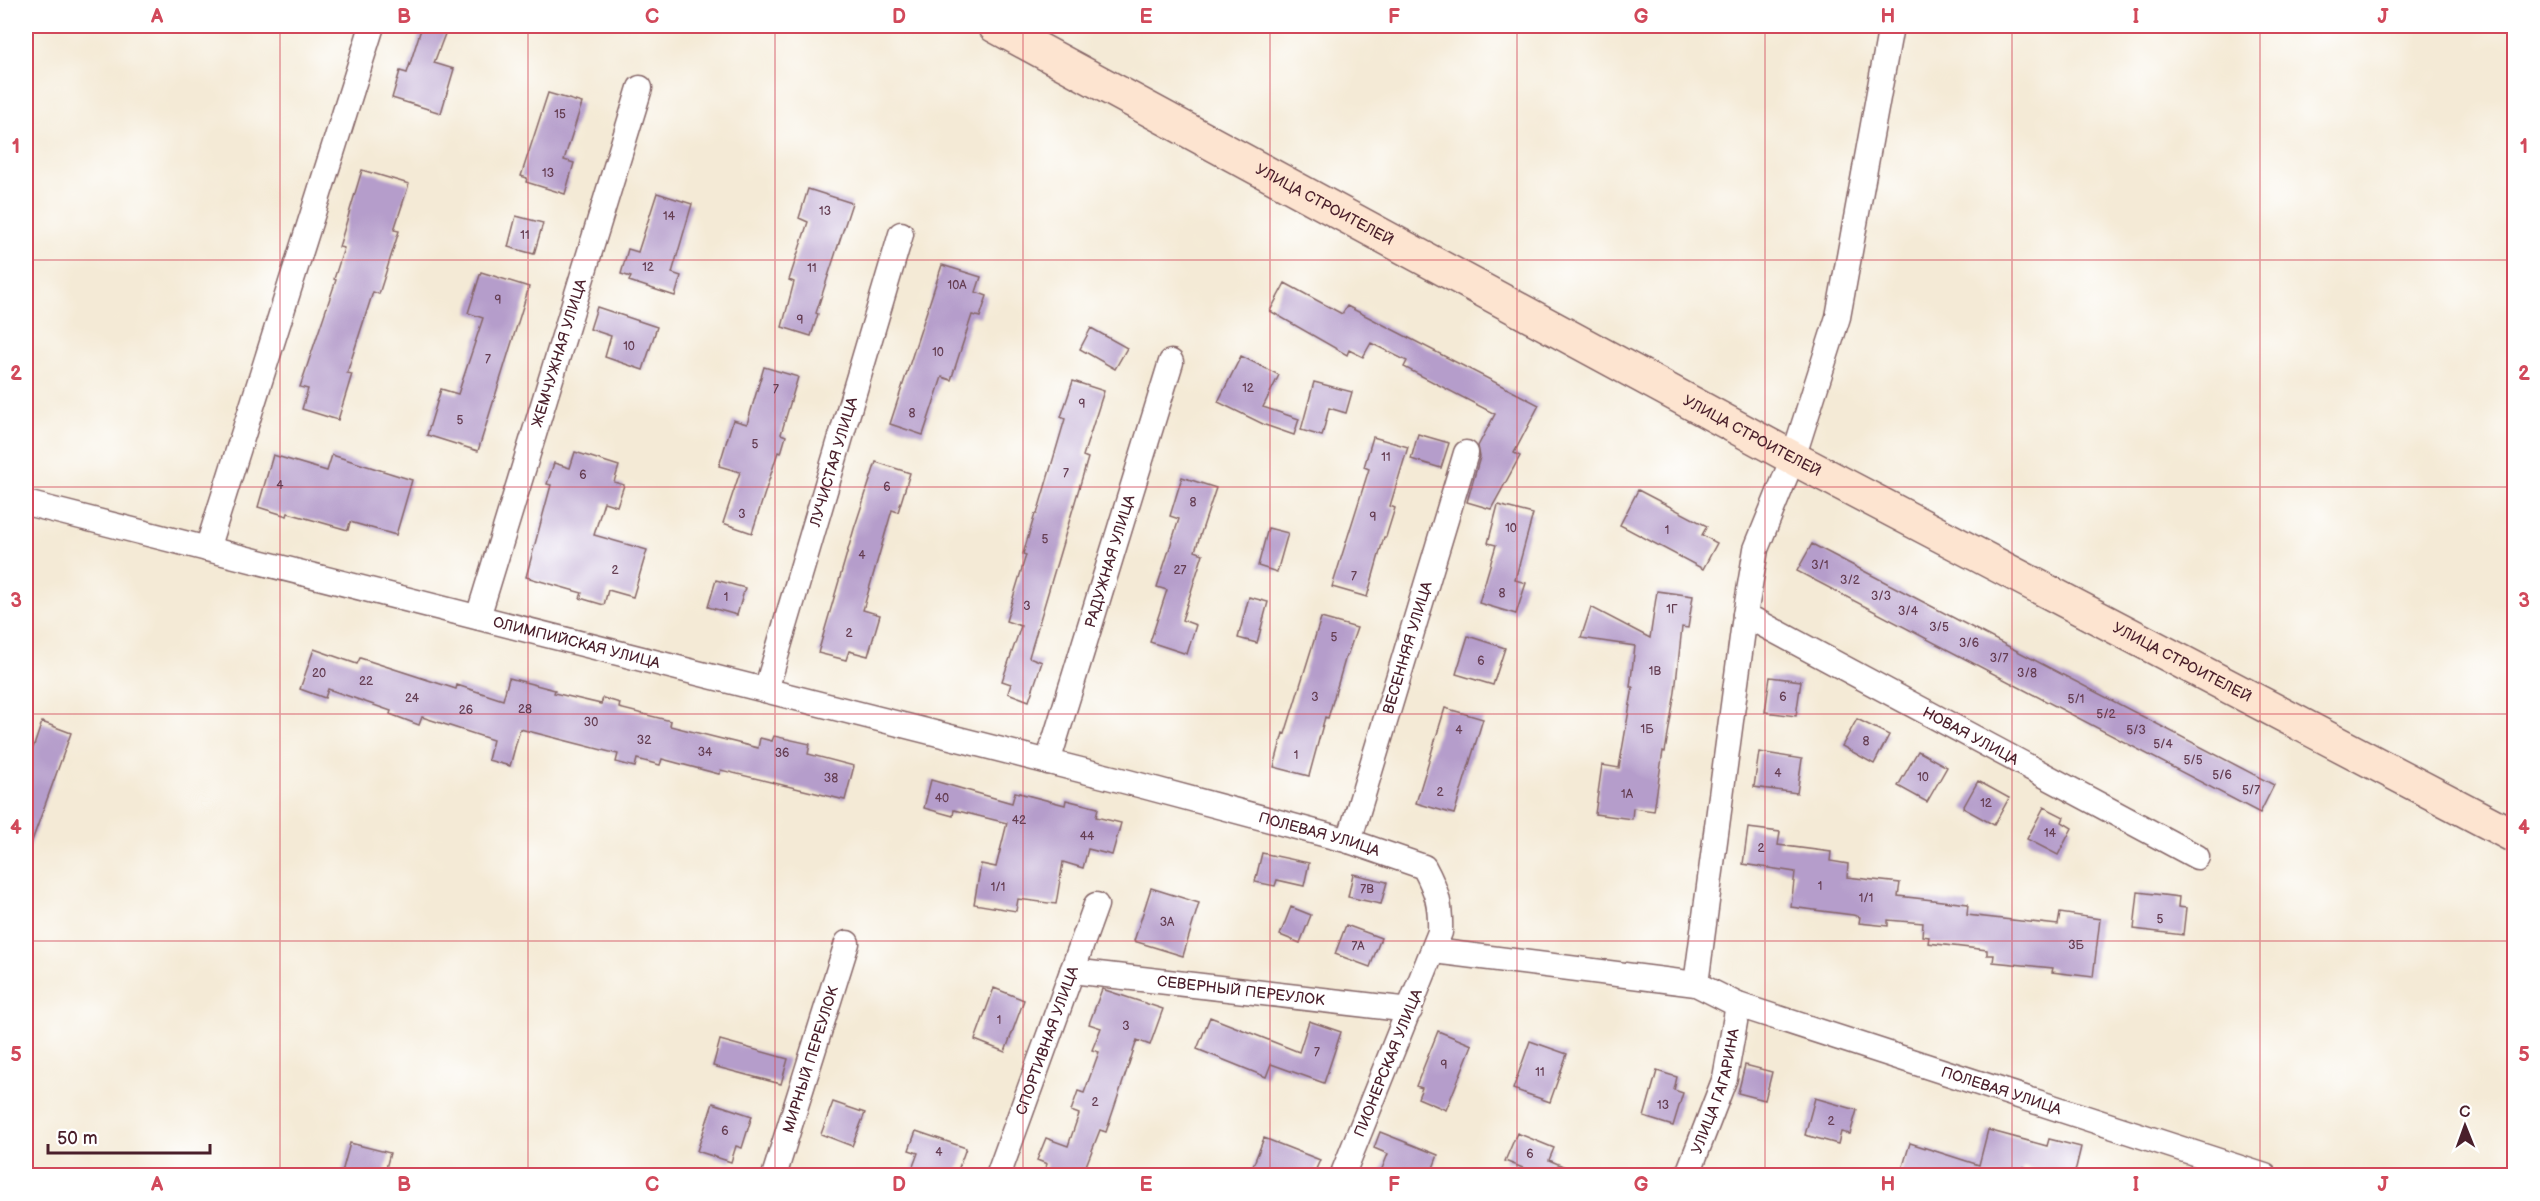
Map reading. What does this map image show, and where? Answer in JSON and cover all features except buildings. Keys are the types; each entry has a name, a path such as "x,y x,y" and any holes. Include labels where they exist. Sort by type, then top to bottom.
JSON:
{"main road":[{"name":"УЛИЦА СТРОИТЕЛЕЙ","path":"995,26 1793,458 2514,836"}],"street":[{"path":"207,549 372,26"},
{"path":"1696,984 1745,615 1756,549 1793,458 1838,317 1891,26"},
{"name":"ЖЕМЧУЖНАЯ УЛИЦА","path":"477,617 640,88"},
{"name":"ЛУЧИСТАЯ УЛИЦА","path":"766,690 901,234"},
{"name":"РАДУЖНАЯ УЛИЦА","path":"1048,762 1171,362"},
{"name":"ВЕСЕННЯЯ УЛИЦА","path":"1350,841 1466,453"},
{"name":"ОЛИМПИЙСКАЯ УЛИЦА","path":"26,502 1128,782"},
{"name":"НОВАЯ УЛИЦА","path":"1745,615 2197,857"},
{"name":"ПОЛЕВАЯ УЛИЦА","path":"1128,782 1350,841 1424,867 1436,889 1441,912 1440,932 1434,951"},
{"name":"СПОРТИВНАЯ УЛИЦА","path":"998,1176 1096,905"},
{"name":"МИРНЫЙ ПЕРЕУЛОК","path":"774,1176 847,943"},
{"path":"1434,951 1696,984 1738,1005"},
{"name":"ПИОНЕРСКАЯ УЛИЦА","path":"1342,1176 1434,951"},
{"name":"СЕВЕРНЫЙ ПЕРЕУЛОК","path":"1072,971 1410,1010"},
{"name":"ПОЛЕВАЯ УЛИЦА","path":"1738,1005 2265,1176"},
{"name":"УЛИЦА ГАГАРИНА","path":"1687,1176 1725,1078 1738,1005"}]}
